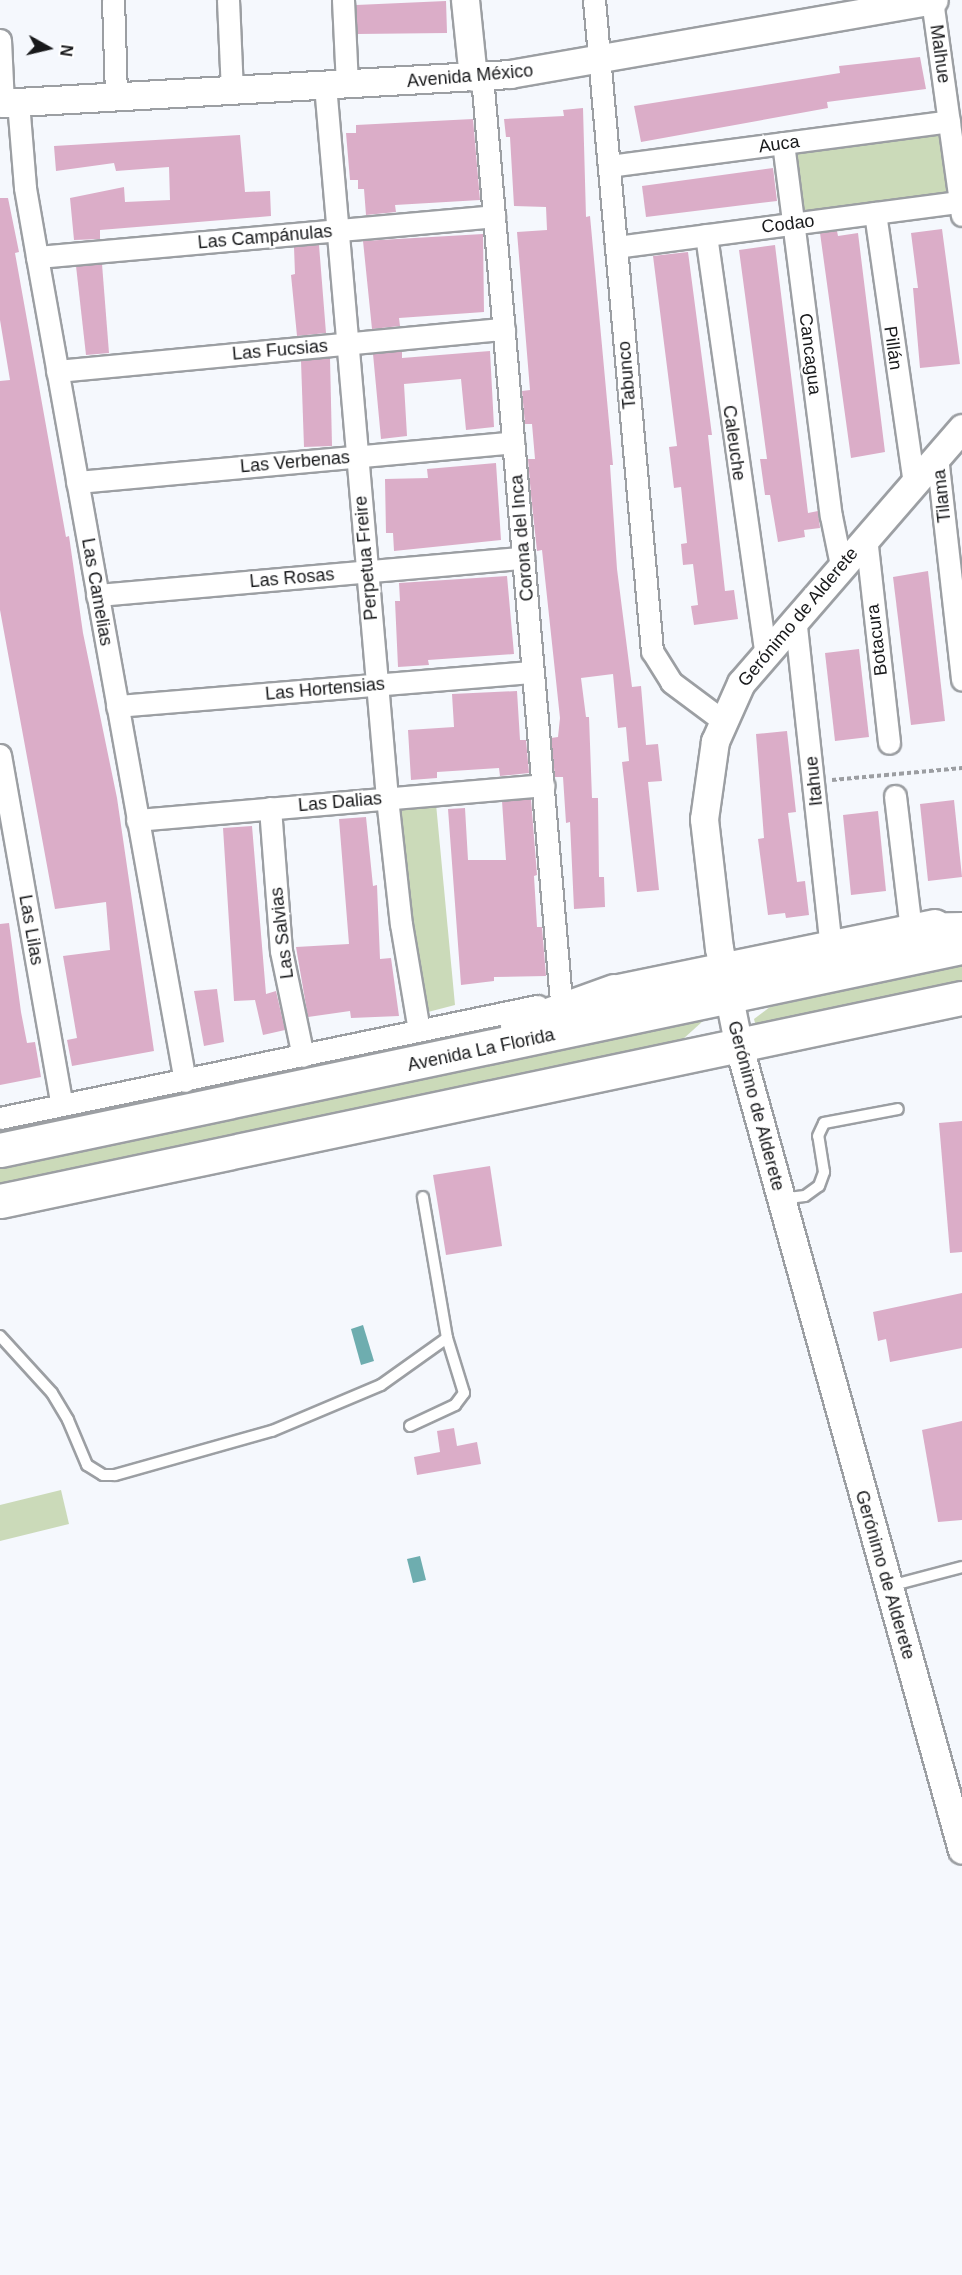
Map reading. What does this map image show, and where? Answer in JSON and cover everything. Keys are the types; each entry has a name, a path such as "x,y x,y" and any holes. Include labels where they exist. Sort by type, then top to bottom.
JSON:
{"main road":[{"name":"Avenida La Florida","path":"0,1150 435,1060 725,981 831,946 962,920"},
{"path":"911,930 962,929"},
{"name":"Avenida La Florida","path":"614,991 725,981 962,947"},
{"path":"435,1060 614,991"},
{"path":"0,1201 952,1002"},
{"path":"151,1119 142,1130 140,1144 146,1158 162,1166"}],"street":[{"path":"113,0 116,97"},
{"path":"228,0 231,90"},
{"name":"Perpetua Freire","path":"343,0 336,85 337,231 387,798 401,924 419,1030"},
{"path":"465,0 478,76"},
{"name":"Tabunco","path":"594,0 652,651 671,682 722,720"},
{"name":"Avenida México","path":"7,103 478,76 600,59 933,0"},
{"name":"Malhue","path":"933,0 961,208"},
{"name":"Las Camelias","path":"0,40 7,103 25,188 137,820 186,1081"},
{"name":"Corona del Inca","path":"478,76 494,216 561,1001"},
{"name":"Auca","path":"609,166 949,121"},
{"name":"Cancagua","path":"783,143 831,516 841,565"},
{"name":"Codao","path":"616,247 874,213 961,208"},
{"name":"Pillán","path":"874,213 914,483"},
{"name":"Las Campánulas","path":"36,257 494,216"},
{"name":"Caleuche","path":"706,235 765,651"},
{"name":"Las Fucsias","path":"57,371 504,329"},
{"name":"Gerónimo de Alderete","path":"962,428 795,616 741,683 722,720 708,768 704,819 725,981 739,1047 962,1851"},
{"name":"Las Verbenas","path":"77,482 513,442"},
{"name":"Tilama","path":"937,456 962,680"},
{"name":"Botacura","path":"866,537 889,744"},
{"name":"Las Rosas","path":"97,595 523,558"},
{"name":"Itahue","path":"795,616 831,946"},
{"name":"Las Hortensias","path":"117,706 533,672"},
{"name":"Las Lilas","path":"0,755 5,815 62,1105"},
{"name":"Las Dalias","path":"137,820 543,784"},
{"path":"895,796 911,930"},
{"name":"Las Salvias","path":"270,808 281,951 303,1056"},
{"name":"Avenida La Florida","path":"0,1118 614,991"}],"lane":[{"path":"780,1199 805,1196 819,1186 824,1172 818,1136 824,1123 898,1109"},
{"path":"410,1426 455,1405 464,1393 447,1338 423,1197"},
{"path":"0,1336 52,1393 68,1420 87,1465 103,1475 115,1475 272,1431 381,1385 447,1338"},
{"path":"888,1586 962,1567"}],"path":[{"path":"889,744 895,796"}],"green space":[{"path":"939,128 946,138 950,197 797,213 789,155 795,145"},
{"path":"436,804 455,1005 428,1012 411,911 401,806"},
{"path":"962,965 962,991 757,1031 754,1019 770,1007"},
{"path":"702,1015 703,1021 682,1040 0,1189 0,1162"},
{"path":"61,1490 69,1524 0,1541 0,1505"}],"water":[{"path":"363,1325 374,1361 361,1365 351,1329"},
{"path":"420,1556 426,1580 413,1583 407,1559"}],"building":[{"path":"446,1 447,33 357,34 356,5"},
{"path":"920,57 926,89 827,102 828,108 641,142 634,106 840,73 839,66"},
{"path":"583,108 586,217 590,216 613,465 610,465 617,569 632,687 641,686 646,745 658,744 662,781 648,782 659,890 637,892 622,762 629,761 626,727 618,728 613,674 581,678 586,717 589,717 592,798 598,798 599,877 604,877 605,907 574,909 570,822 566,823 563,777 555,777 551,738 558,737 560,718 542,550 537,551 531,495 528,459 535,459 532,424 525,424 522,391 530,390 517,232 547,230 546,207 514,206 510,137 506,137 504,119 564,116 563,110"},
{"path":"473,119 480,200 395,205 396,212 366,215 364,189 358,189 358,180 350,180 346,133 356,133 356,125"},
{"path":"240,135 245,192 270,191 271,216 100,230 100,239 74,240 70,198 124,187 125,202 170,200 169,167 116,171 114,163 56,171 54,146"},
{"path":"773,168 777,201 646,217 642,186"},
{"path":"0,198 8,198 19,252 15,253 66,537 69,536 83,633 117,798 154,1051 72,1066 67,1040 77,1038 63,956 110,950 106,902 55,909 0,610 0,381 10,380 0,320"},
{"path":"942,229 960,364 920,368 913,288 918,288 911,233"},
{"path":"837,231 838,236 858,233 885,452 851,458 820,233"},
{"path":"483,234 484,312 399,318 400,326 372,329 363,241"},
{"path":"319,245 326,333 297,336 291,275 295,274 294,247"},
{"path":"775,245 808,513 818,511 820,528 804,530 805,537 778,542 770,495 765,495 760,459 767,459 739,250"},
{"path":"688,252 712,435 708,435 725,591 734,590 738,619 694,625 691,606 698,605 693,564 683,565 681,544 687,543 681,487 674,488 669,447 677,446 653,256"},
{"path":"102,264 109,353 86,355 76,266"},
{"path":"402,351 402,358 490,351 494,427 466,430 461,379 404,384 407,436 381,439 373,354"},
{"path":"330,358 332,446 304,447 301,361"},
{"path":"496,463 501,540 394,551 393,533 386,533 385,479 428,478 427,469"},
{"path":"928,571 945,721 911,725 893,577"},
{"path":"507,576 514,654 428,660 429,665 398,667 395,601 400,601 399,583"},
{"path":"859,649 869,737 835,741 825,653"},
{"path":"517,691 520,740 526,740 529,773 500,776 499,768 437,772 437,778 411,780 408,730 454,727 452,694"},
{"path":"787,731 796,812 788,813 797,882 805,881 809,915 786,918 785,913 768,915 758,839 764,838 756,734"},
{"path":"531,799 537,875 534,876 537,927 542,927 546,976 494,977 494,981 461,985 448,809 465,808 468,860 506,860 502,801"},
{"path":"954,800 962,877 928,881 920,804"},
{"path":"878,811 886,891 851,895 843,815"},
{"path":"366,817 373,886 377,885 380,959 391,958 399,1016 351,1018 350,1011 308,1017 296,947 349,944 339,819"},
{"path":"252,826 266,994 276,991 285,1030 263,1035 255,1000 234,1001 223,828"},
{"path":"9,923 27,1043 35,1042 41,1077 0,1085 0,924"},
{"path":"217,989 224,1042 204,1046 194,991"},
{"path":"962,1121 962,1252 950,1253 939,1123"},
{"path":"490,1166 502,1246 446,1255 433,1175"},
{"path":"962,1293 962,1348 890,1362 886,1339 878,1341 873,1312"},
{"path":"962,1421 962,1520 938,1522 922,1430"},
{"path":"454,1428 457,1446 477,1442 481,1464 417,1475 414,1457 440,1452 437,1431"}]}
